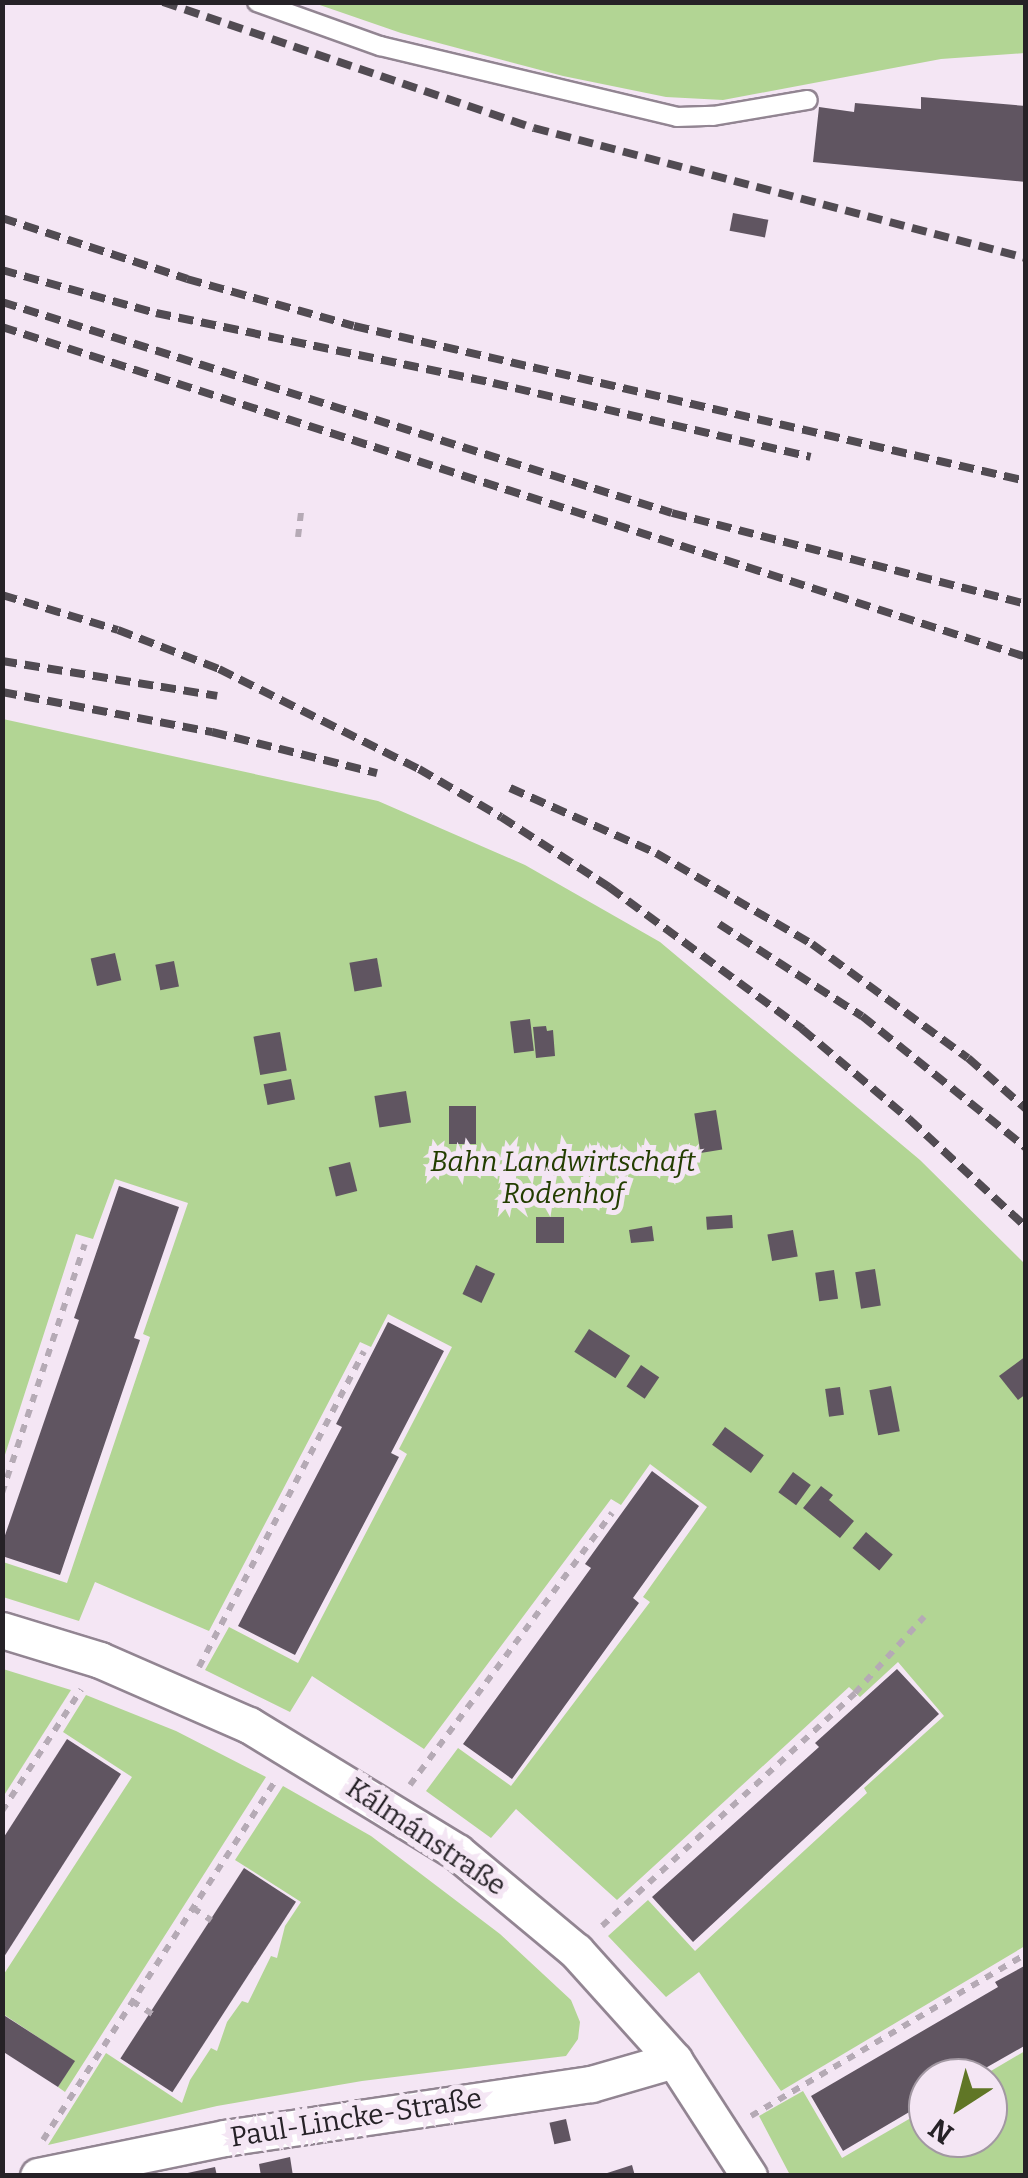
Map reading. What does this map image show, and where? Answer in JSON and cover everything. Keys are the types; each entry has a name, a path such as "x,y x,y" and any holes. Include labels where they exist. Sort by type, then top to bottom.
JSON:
{"street":[{"name":"Kálmánstraße","path":"2,1630 100,1660 185,1695 294,1750 498,1882 576,1951 674,2060 749,2176"},
{"name":"Paul-Lincke-Straße","path":"38,2161 225,2138 590,2084 674,2060"}],"lane":[{"path":"257,2 380,46 677,116 713,116 808,100"}],"path":[{"path":"298,537 301,512"},
{"path":"2,1492 85,1244"},
{"path":"185,1695 364,1351"},
{"path":"392,1810 612,1513"},
{"path":"576,1951 856,1693 924,1617"},
{"path":"2,1811 100,1660"},
{"path":"38,2161 132,2002 294,1750"},
{"path":"193,1908 211,1920"},
{"path":"724,2132 1026,1954"},
{"path":"132,2002 152,2014"}],"green space":[{"path":"314,3 1025,3 1025,53 941,59 723,100 666,97 563,76 401,33"},
{"name":"Bahn Landwirtschaft Rodenhof","path":"3,719 378,801 525,865 660,942 920,1160 1025,1264 1025,1946 781,2091 699,1972 666,1997 608,1936 648,1900 695,1951 867,1793 864,1788 944,1716 898,1662 860,1697 849,1687 617,1900 516,1809 491,1838 426,1791 458,1748 511,1786 650,1602 643,1597 707,1507 650,1464 621,1505 611,1499 424,1749 312,1676 290,1712 205,1670 229,1627 298,1663 407,1454 399,1449 452,1347 388,1314 371,1347 360,1342 209,1631 95,1582 79,1621 3,1597 3,1562 67,1583 150,1337 143,1334 188,1203 115,1179 93,1239 76,1234 3,1461"},
{"path":"2,1669 71,1690 3,1797"},
{"path":"86,1695 176,1731 266,1777 65,2092 58,2087 74,2061 3,2014 2,1977 132,1777 63,1732"},
{"path":"283,1786 371,1836 500,1934 571,2000 580,2022 578,2039 566,2056 362,2081 217,2106 48,2145 106,2053 182,2103 190,2080 211,2048 217,2051 227,2022 242,2001 248,2003 271,1956 277,1958 285,1926 301,1902 235,1860"},
{"path":"1025,2051 1025,2175 790,2175 759,2116 803,2091 842,2158 908,2120 908,2158 1008,2158 1008,2061"}],"building":[{"path":"921,97 1026,106 1026,182 813,162 819,107 854,112 855,103 921,109"},
{"path":"733,213 768,220 765,238 730,231"},
{"path":"115,953 121,980 97,986 91,959"},
{"path":"377,958 382,987 354,991 349,963"},
{"path":"174,961 179,987 160,990 155,965"},
{"path":"530,1019 534,1051 514,1053 510,1021"},
{"path":"546,1026 547,1031 553,1030 555,1056 536,1058 533,1027"},
{"path":"280,1032 287,1070 260,1075 253,1037"},
{"path":"291,1079 295,1100 268,1105 264,1084"},
{"path":"406,1091 411,1123 379,1128 374,1096"},
{"path":"449,1106 476,1106 476,1144 449,1144"},
{"path":"716,1110 722,1150 701,1153 694,1113"},
{"path":"350,1162 357,1191 336,1196 329,1167"},
{"path":"119,1186 179,1207 134,1338 140,1340 60,1575 2,1556 2,1544 79,1320 74,1318"},
{"path":"732,1215 733,1228 707,1230 706,1217"},
{"path":"536,1217 564,1217 564,1243 536,1243"},
{"path":"652,1226 654,1241 631,1243 629,1230"},
{"path":"793,1230 798,1257 772,1261 767,1235"},
{"path":"476,1265 495,1274 482,1303 462,1294"},
{"path":"875,1269 881,1306 861,1309 855,1272"},
{"path":"834,1270 838,1299 819,1301 815,1273"},
{"path":"388,1322 444,1351 391,1453 399,1457 295,1655 238,1626 342,1427 336,1424"},
{"path":"589,1329 630,1356 615,1378 574,1352"},
{"path":"1026,1356 1026,1394 1018,1400 999,1376"},
{"path":"641,1365 659,1377 645,1399 626,1387"},
{"path":"891,1386 900,1431 878,1435 869,1390"},
{"path":"840,1387 844,1415 829,1417 825,1389"},
{"path":"725,1427 764,1455 751,1473 712,1445"},
{"path":"652,1471 699,1506 633,1598 639,1603 512,1779 463,1744 591,1568 585,1564"},
{"path":"793,1472 811,1485 796,1505 778,1492"},
{"path":"821,1486 833,1495 829,1500 854,1521 840,1538 803,1508"},
{"path":"866,1532 893,1554 879,1571 853,1548"},
{"path":"897,1669 939,1714 693,1942 652,1897 819,1747 815,1743"},
{"path":"67,1739 121,1774 2,1960 2,1840"},
{"path":"244,1868 296,1902 172,2092 120,2058"},
{"path":"1026,1965 1026,2045 1003,2058 908,2058 908,2113 843,2151 811,2096 998,1987 995,1982"},
{"path":"2,2014 75,2061 58,2087 2,2051"},
{"path":"566,2119 571,2140 554,2144 549,2123"},
{"path":"290,2157 293,2176 261,2176 259,2164"},
{"path":"632,2165 635,2176 601,2176 601,2175"},
{"path":"215,2167 217,2176 183,2176 183,2174"}],"railway":[{"path":"163,2 534,128 1026,258"},
{"path":"2,218 187,279 354,326 1026,481"},
{"path":"2,270 156,313 493,383 810,457"},
{"path":"2,302 672,513 1026,604"},
{"path":"2,327 1026,657"},
{"path":"2,595 118,630 219,669 419,769 501,817 609,887 802,1029 909,1119 1026,1227"},
{"path":"2,661 217,696"},
{"path":"2,692 212,732 377,773"},
{"path":"510,788 656,853 812,944 968,1058 1026,1109"},
{"path":"719,924 862,1016 1026,1148"}]}
